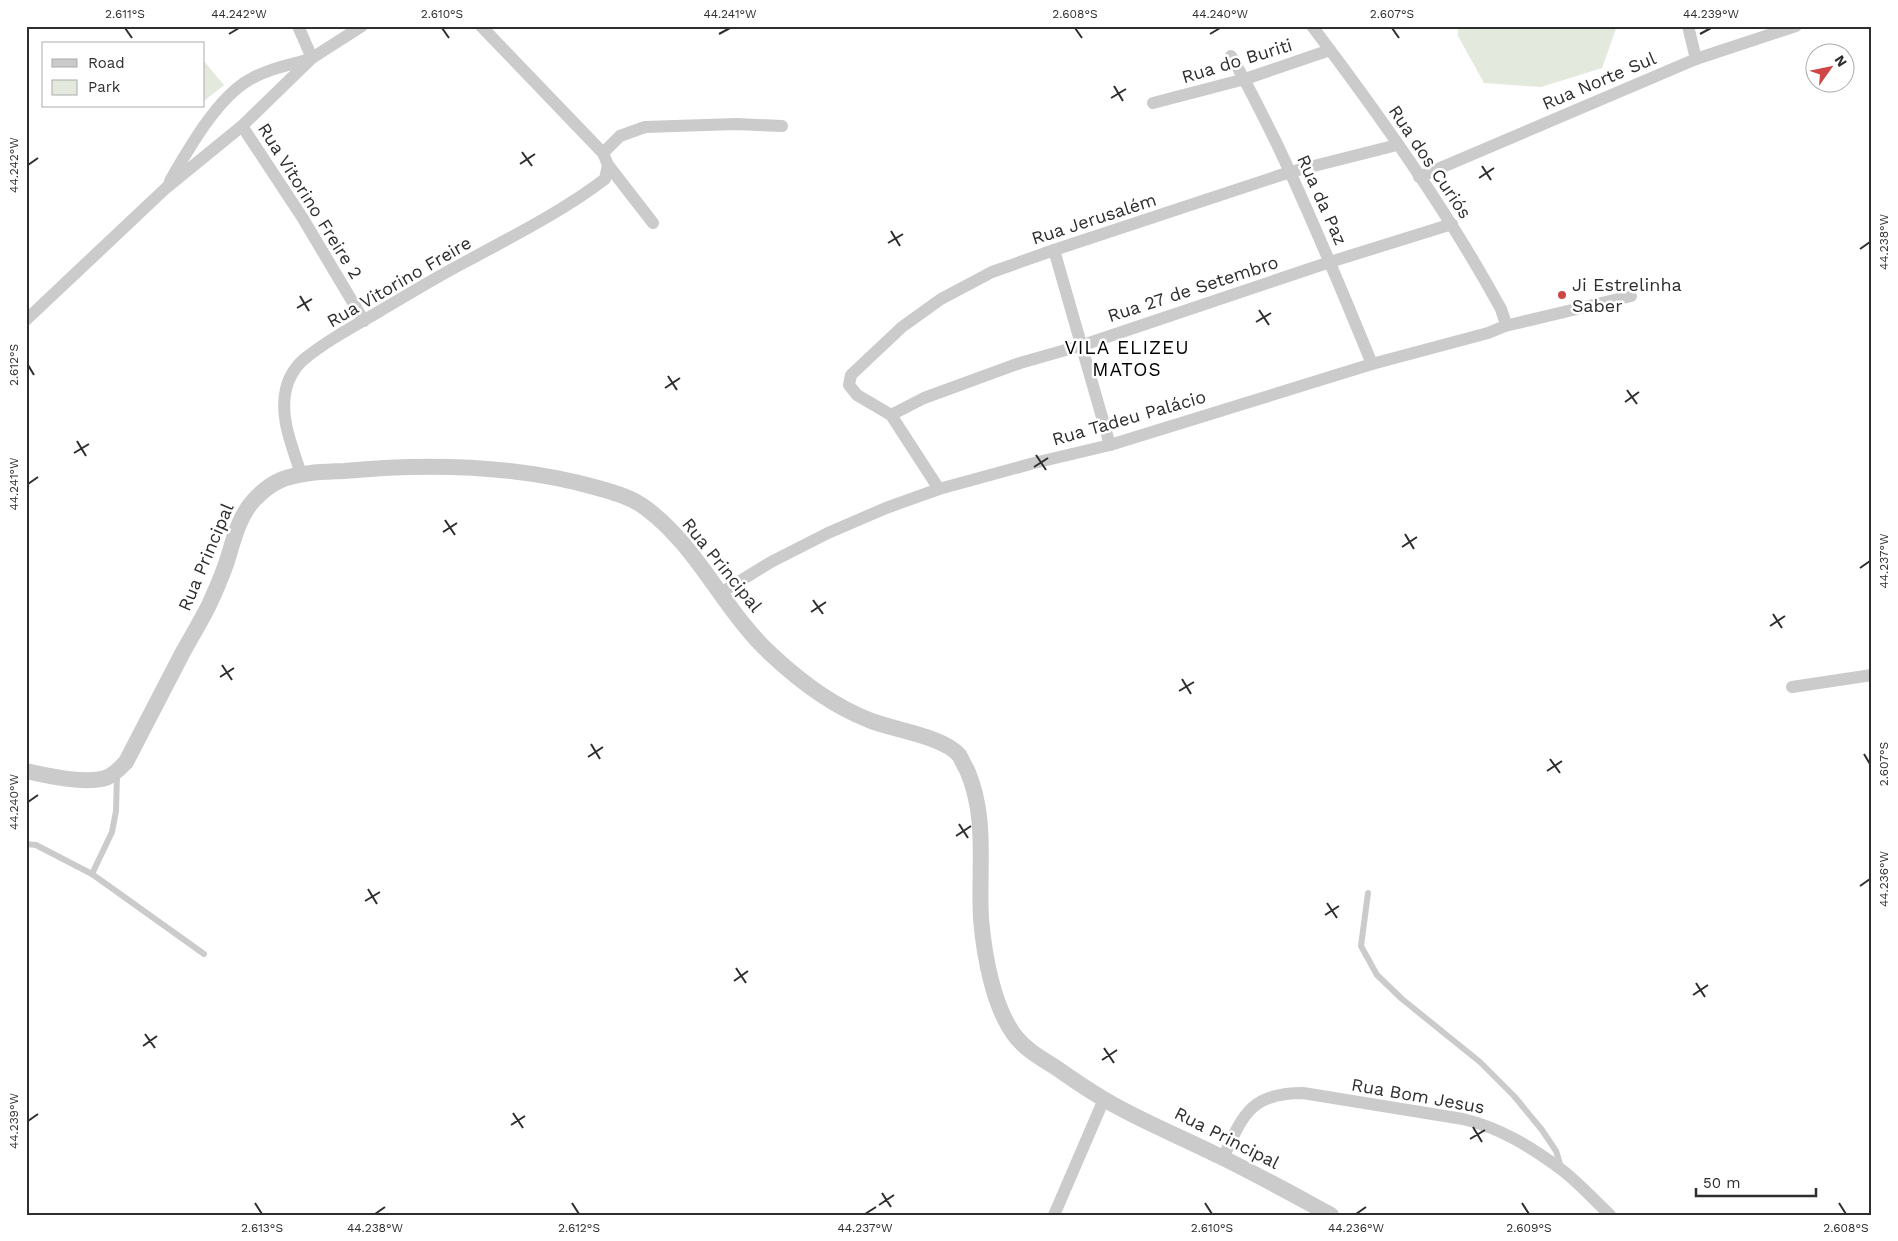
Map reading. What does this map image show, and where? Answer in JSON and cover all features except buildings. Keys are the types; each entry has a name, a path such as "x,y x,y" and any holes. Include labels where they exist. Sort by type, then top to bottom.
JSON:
{"street":[{"path":"298,26 312,58"},
{"path":"26,320 166,188 242,126 312,58 362,26"},
{"path":"481,26 605,159 653,223"},
{"name":"Rua dos Curiós","path":"1312,26 1420,176 1452,224 1501,309 1505,326"},
{"path":"1688,26 1696,58"},
{"name":"Rua Norte Sul","path":"1420,176 1696,58 1796,26"},
{"name":"Rua do Buriti","path":"1153,103 1245,79 1330,50"},
{"name":"Rua da Paz","path":"1231,56 1245,79 1290,172 1372,364"},
{"path":"166,188 194,141 236,88 259,74 312,58"},
{"name":"Rua Vitorino Freire","path":"301,474 286,424 284,409 286,389 293,372 302,361 364,321 468,260 516,236 592,189 605,179 605,159 620,136 645,127 736,124 782,126"},
{"name":"Rua Vitorino Freire 2","path":"242,126 302,217 364,321"},
{"name":"Rua Jerusalém","path":"891,415 857,395 850,384 851,375 918,314 978,279 1054,250 1290,172 1397,145"},
{"name":"Rua 27 de Setembro","path":"891,415 953,386 1020,362 1083,345 1330,262 1452,224"},
{"path":"1054,250 1083,345 1110,445"},
{"name":"Rua Tadeu Palácio","path":"719,594 771,562 828,533 886,508 939,489 1034,463 1110,445 1372,364 1488,334 1505,326 1631,296"},
{"path":"891,415 939,489"},
{"name":"Rua Principal","path":"117,771 126,762 208,607 225,567 234,538 249,506 267,487 301,474 424,466 478,468 568,480 631,499 655,516 677,536 744,625 770,653 800,679 834,702 867,720 935,740 948,746 960,756 973,783 977,799 982,864 981,918 986,953 1000,1005 1016,1036 1028,1050 1104,1099 1223,1158 1331,1215"},
{"path":"1792,686 1872,675"},
{"path":"26,771 81,780 97,780 110,776 117,771"},
{"name":"Rua Bom Jesus","path":"1223,1158 1241,1120 1256,1104 1285,1093 1303,1094 1463,1119 1484,1124 1507,1133 1563,1171 1610,1215"},
{"path":"1054,1215 1104,1099"}],"lane":[{"path":"92,874 112,832 116,811 117,771"},
{"path":"26,844 36,845 92,874 204,954"},
{"path":"1368,894 1361,946 1376,975 1402,999 1480,1062 1514,1096 1542,1130 1556,1151 1563,1171"}],"green space":[{"path":"1458,26 1617,26 1602,68 1541,87 1484,83 1458,36"},
{"path":"205,62 224,85 205,100"}],"place":[{"name":"Ji Estrelinha Saber","path":"1562,295"}],"district":[{"name":"VILA ELIZEU MATOS","path":"1127,358"}]}
